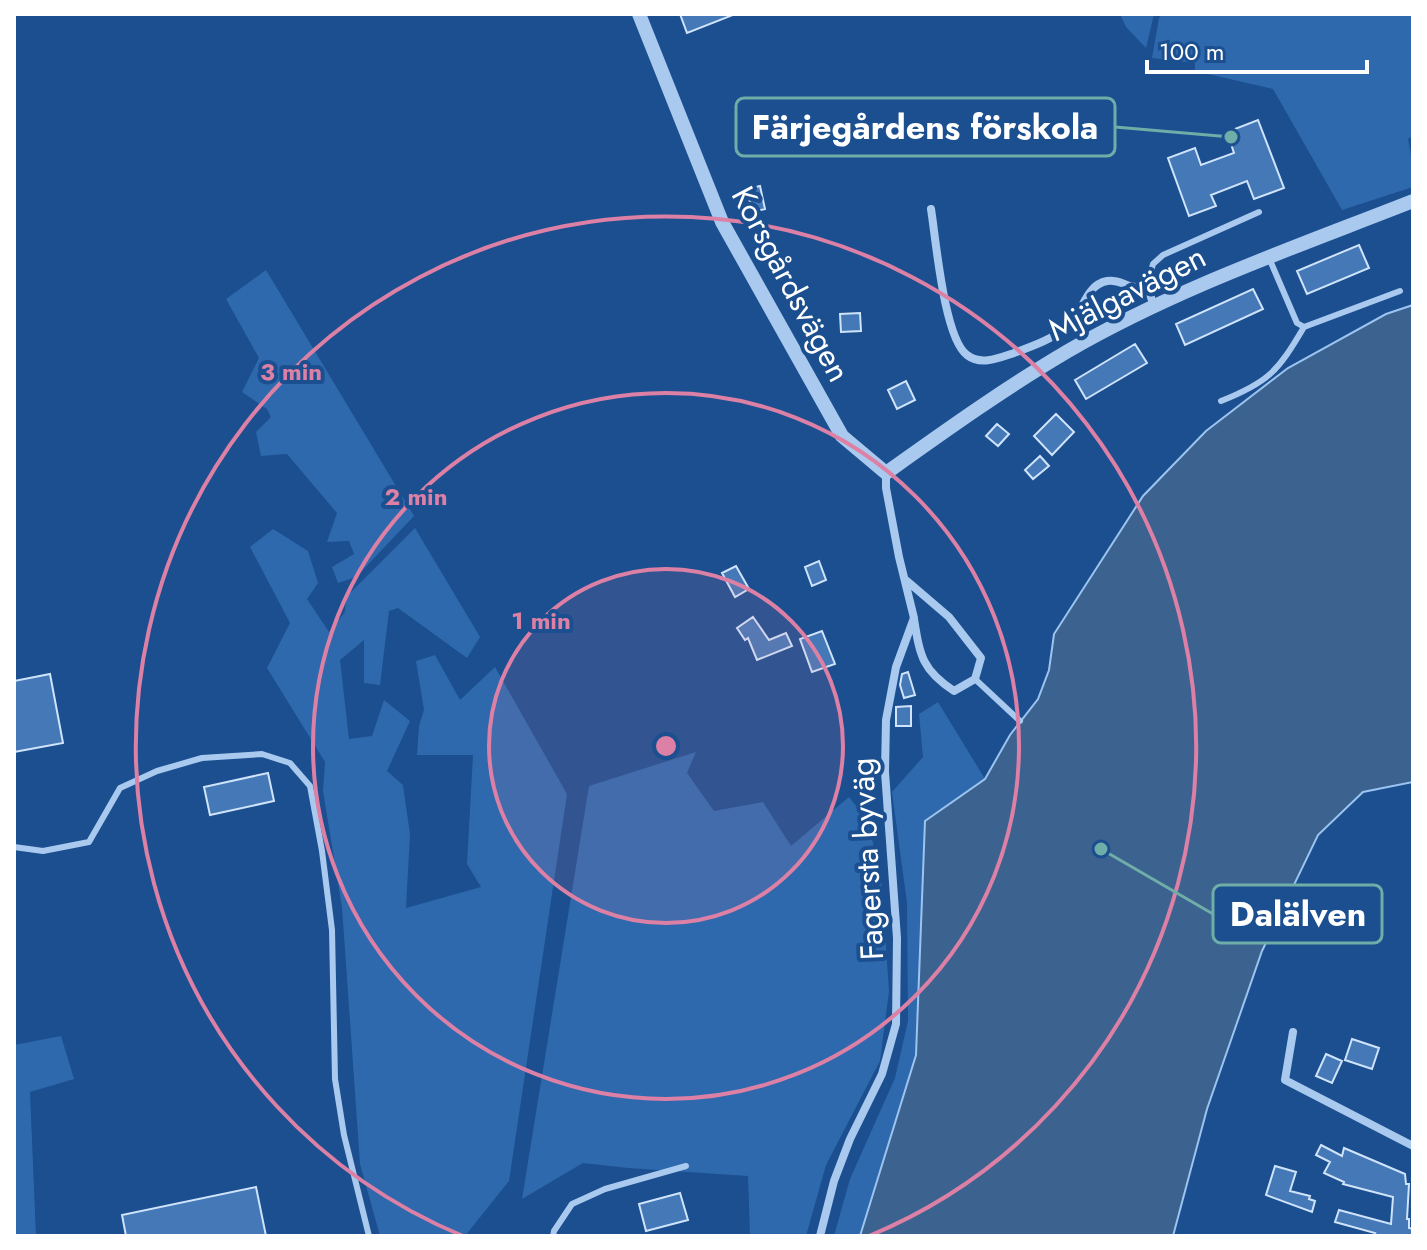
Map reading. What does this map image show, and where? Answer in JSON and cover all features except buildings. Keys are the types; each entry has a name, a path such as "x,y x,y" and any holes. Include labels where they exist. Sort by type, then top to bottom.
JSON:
{"street":[{"name":"Korsgårdsvägen","path":"639,14 722,222 842,436 886,473"},
{"name":"Mjälgavägen","path":"886,473 961,419 1068,351 1154,306 1413,201"},
{"path":"931,209 950,325 961,348 976,359 988,361 1043,342 1068,326 1096,286 1108,280 1135,289 1147,286 1154,306"},
{"path":"886,473 886,488 920,657 935,678 954,691 975,679 981,658 949,617 907,581"},
{"name":"Fagersta byväg","path":"820,1236 834,1181 850,1139 882,1074 896,1024 897,938 885,772 886,720 896,667 914,618"},
{"path":"1293,1032 1285,1080 1413,1146"}],"lane":[{"path":"1147,286 1153,264 1163,255 1259,212"},
{"path":"1269,258 1297,323 1304,327"},
{"path":"1221,401 1252,388 1278,369 1304,327 1400,291"},
{"path":"975,679 1020,721"},
{"path":"14,847 43,851 89,842 120,788 157,771 202,758 262,754 290,763 310,786 322,851 332,930 335,1079 344,1135 369,1236"},
{"path":"553,1236 572,1204 605,1189 686,1166"}],"shaded area":[{"path":"1120,14 1154,14 1146,48 1126,27"},
{"path":"1162,14 1413,14 1413,136 1408,139 1413,187 1342,210 1273,89 1195,71 1195,63 1152,58"},
{"path":"266,270 414,516 356,577 338,583 332,567 354,554 349,541 327,542 337,513 287,454 261,456 256,432 271,417 267,409 242,392 259,358 226,299"},
{"path":"1413,305 1413,782 1363,792 1318,835 1262,951 1207,1109 1173,1236 860,1236 916,1055 925,821 985,779 1010,735 1038,699 1049,670 1054,634 1143,496 1206,431 1288,368 1386,314"},
{"path":"415,528 480,637 467,658 398,608 389,611 380,685 364,683 364,640 340,660 349,739 372,736 384,700 410,721 387,771 403,785 410,834 406,908 481,887 467,864 473,755 417,755 419,726 424,710 416,661 435,655 460,700 495,667 567,794 509,1181 465,1236 380,1236 360,1164 342,907 323,791 325,762 267,668 290,623 250,547 273,529 308,551 318,583 307,599 329,632 345,612 346,597"},
{"path":"938,702 985,779 925,821 916,1055 860,1236 834,1236 850,1179 895,1078 908,1021 907,903 892,792 923,757 919,714"},
{"path":"696,752 687,773 714,811 763,802 791,846 849,797 867,820 881,874 889,991 880,1061 826,1165 806,1236 750,1236 748,1176 583,1163 522,1199 589,786"},
{"path":"61,1036 74,1079 30,1092 36,1236 14,1236 14,1045"}],"place":[{"name":"Färjegårdens förskola","path":"1231,137"},
{"name":"Dalälven","path":"1101,849"}]}
